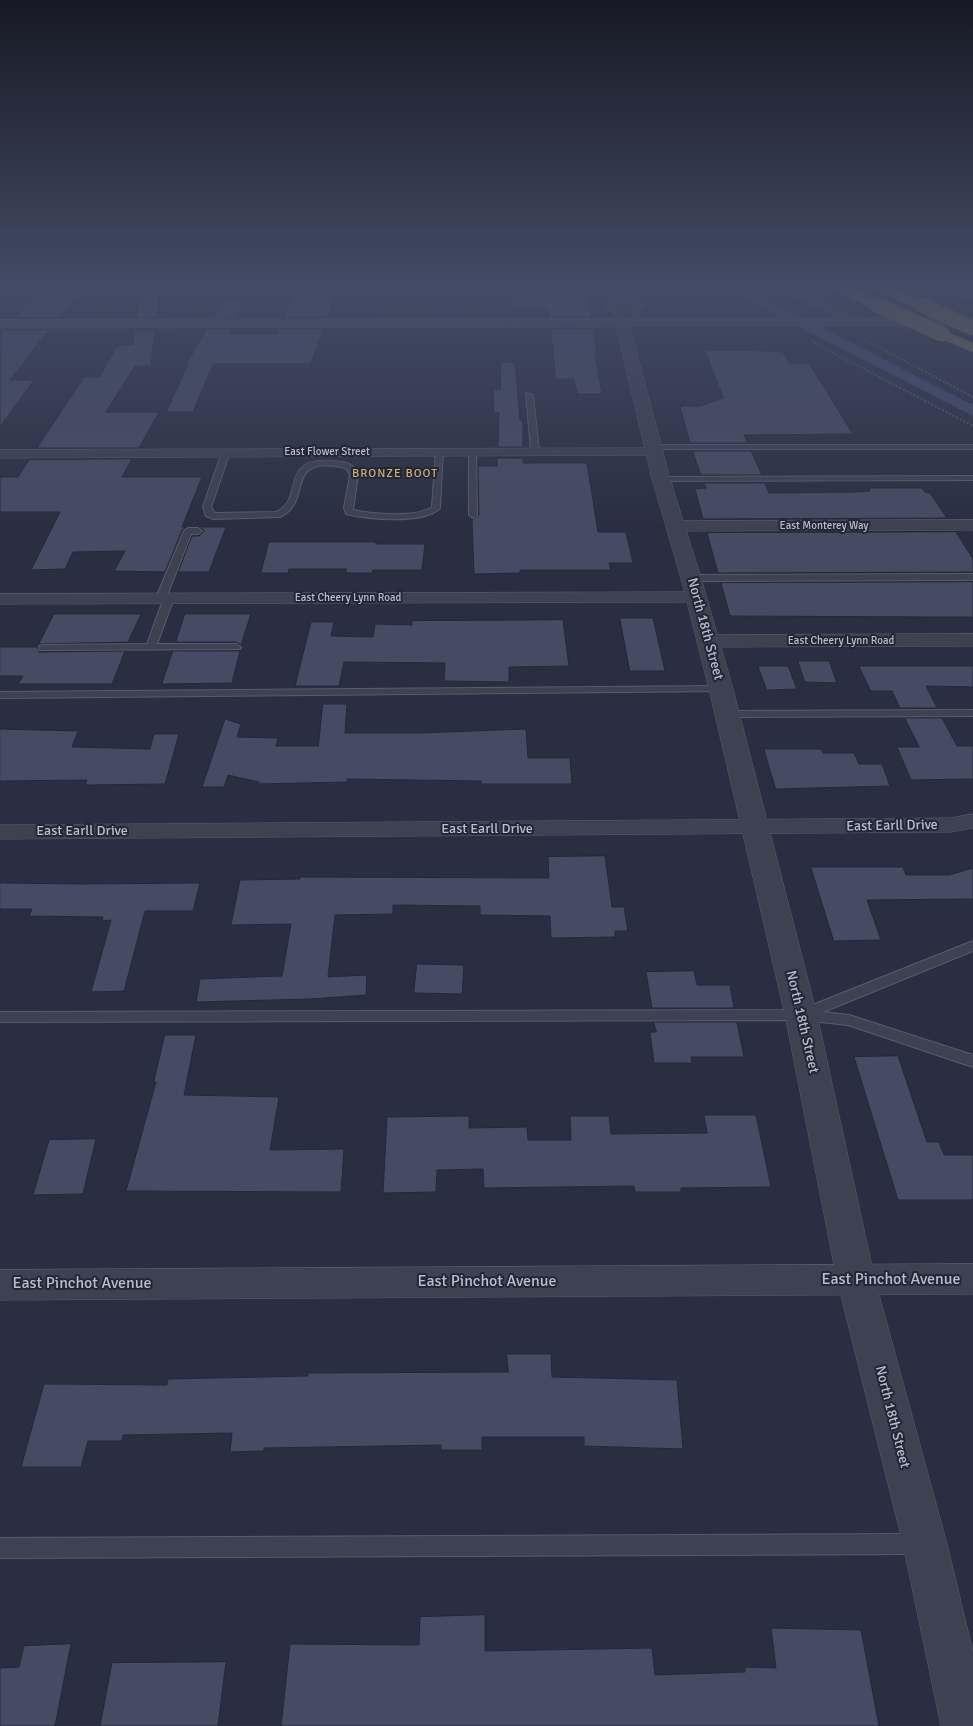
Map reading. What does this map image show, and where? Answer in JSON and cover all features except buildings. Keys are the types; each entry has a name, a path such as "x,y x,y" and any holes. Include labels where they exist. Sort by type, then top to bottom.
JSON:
{"street":[{"name":"North 18th Street","path":"639,368 656,459 694,588 724,702 801,1015 856,1280 925,1544 966,1726"},
{"name":"East Flower Street","path":"0,454 226,452 329,457 440,451 535,451 656,459"},
{"name":"East Monterey Way","path":"676,526 973,525"},
{"name":"East Cheery Lynn Road","path":"0,598 165,598 694,588"},
{"name":"East Cheery Lynn Road","path":"708,641 973,640"},
{"name":"East Earll Drive","path":"0,832 951,825 973,821"},
{"name":"East Pinchot Avenue","path":"0,1285 973,1279"}],"lane":[{"path":"529,395 535,451"},
{"path":"656,459 973,447"},
{"path":"226,452 207,507 209,514 214,516 277,516 285,514 290,508 301,471 329,457 353,470 349,512 363,515 421,515 432,513 436,508 440,451"},
{"path":"472,451 473,515"},
{"path":"656,459 973,478"},
{"path":"151,648 165,598 188,530 198,531"},
{"path":"694,588 973,577"},
{"path":"43,648 236,647"},
{"path":"0,695 724,702 973,713"},
{"path":"801,1015 973,946"},
{"path":"0,1017 801,1015 849,1020 973,1061"},
{"path":"0,1548 925,1544"}],"path":[{"path":"862,368 973,426"},
{"path":"917,368 973,397"}],"waterway":[{"path":"889,368 973,411"}],"district":[{"name":"BRONZE BOOT","path":"395,474"}]}
